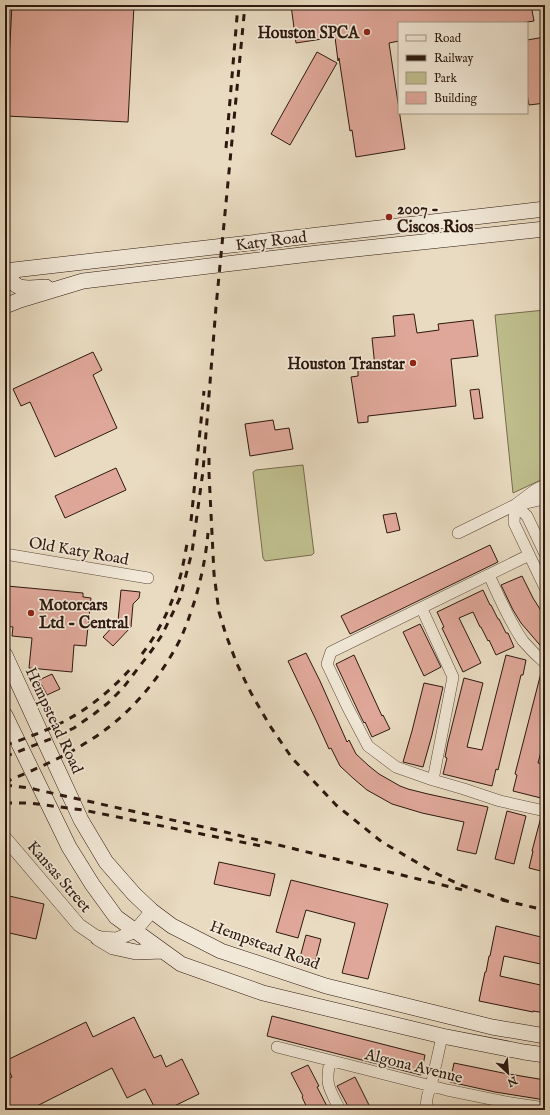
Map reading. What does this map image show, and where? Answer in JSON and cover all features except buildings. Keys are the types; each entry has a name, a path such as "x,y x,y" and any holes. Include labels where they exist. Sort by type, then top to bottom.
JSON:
{"main road":[{"name":"Katy Road","path":"6,275 545,209"},
{"path":"466,218 472,237"},
{"name":"Katy Road","path":"5,306 59,287 82,281 318,253 545,229"},
{"path":"6,275 17,286 59,287"},
{"name":"Hempstead Road","path":"5,654 81,820 106,862 134,894 152,911 172,926 220,951 326,986 492,1027 545,1036"},
{"path":"5,715 68,847 92,884 116,917 181,964 263,993 442,1036 545,1055"},
{"path":"98,938 114,947 136,952 163,951"}],"street":[{"path":"458,533 515,505 535,490 545,485"},
{"path":"515,505 540,500 545,497"},
{"path":"515,505 527,516 545,554"},
{"path":"515,505 514,522 545,588"},
{"name":"Old Katy Road","path":"5,554 148,578"},
{"path":"529,555 422,609 331,652 327,664 368,746 396,768 500,801 545,811"},
{"path":"534,565 545,561"},
{"path":"489,575 515,628 534,653 545,663"},
{"path":"422,609 453,677 433,780"},
{"name":"Kansas Street","path":"7,844 79,925 98,938 117,940 135,931"},
{"path":"135,931 152,911"},
{"path":"427,1110 426,1101 442,1036"},
{"name":"Algona Avenue","path":"277,1047 431,1085 510,1107 545,1108"},
{"path":"330,1061 327,1081 340,1110"}],"green space":[{"path":"545,310 545,478 513,493 495,315"},
{"path":"303,465 314,553 312,555 265,561 263,558 253,472 256,470"}],"railway":[{"path":"226,148 238,5"},
{"path":"5,756 53,738 74,728 108,703 123,688 152,650 162,635 180,598 192,552 203,471 216,307 245,5"},
{"path":"191,521 204,391"},
{"path":"209,458 214,574 219,612 237,664 251,693 270,726 292,758 336,805 382,842 435,873 461,885 507,901"},
{"path":"5,782 46,764 85,744 119,719 146,691 168,660 188,621 196,597 202,571 208,533"},
{"path":"142,654 158,629 171,603 183,567 188,539"},
{"path":"5,745 44,731 85,709 110,689 133,666"},
{"path":"5,785 29,788 217,830 463,890"},
{"path":"5,803 30,803 83,810 261,846"},
{"path":"502,900 545,910"}],"place":[{"name":"Houston SPCA","path":"367,32"},
{"name":"2007 - Ciscos Rios","path":"389,217"},
{"name":"Houston Transtar","path":"413,363"},
{"name":"Motorcars Ltd - Central","path":"31,613"}]}
